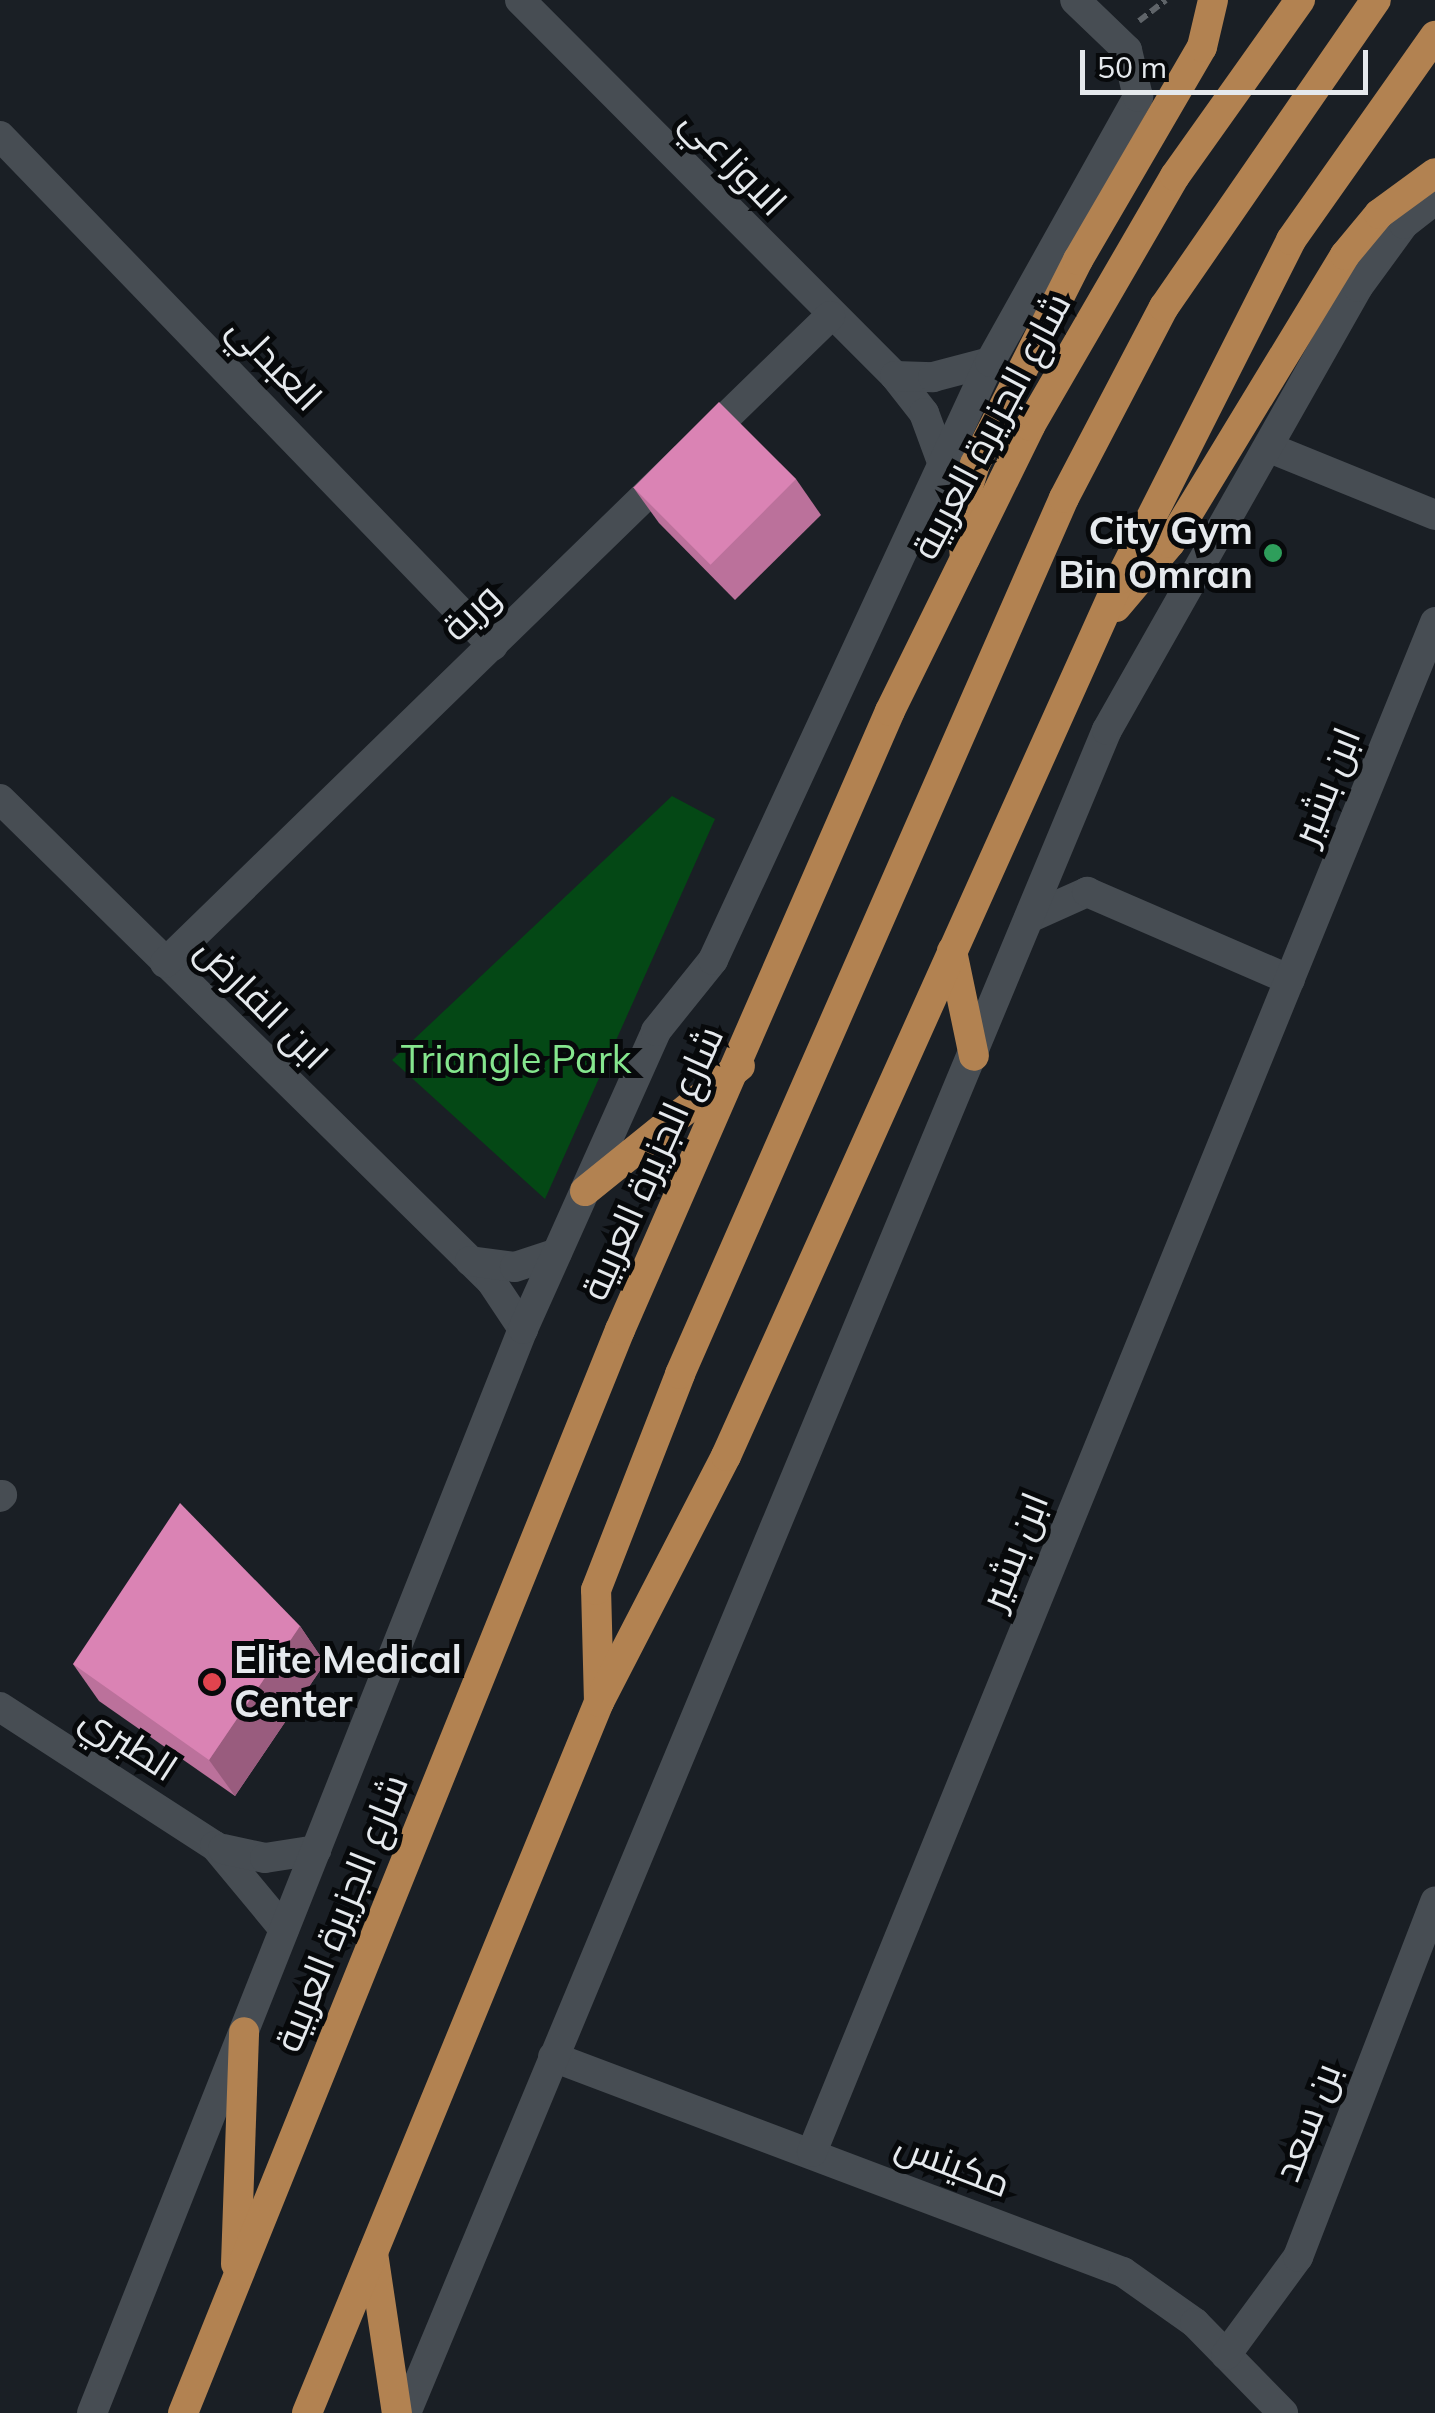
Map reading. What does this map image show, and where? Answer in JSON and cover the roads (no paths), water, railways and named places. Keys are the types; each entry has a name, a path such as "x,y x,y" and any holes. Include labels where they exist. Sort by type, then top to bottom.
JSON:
{"main road":[{"path":"965,558 961,510 975,464 1078,260 1202,47 1213,0"},
{"name":"شارع الجزيرة العربية","path":"183,2413 620,1330 742,1064 890,711 965,558 1175,176 1300,0"},
{"path":"598,1702 596,1590 680,1374 1064,498 1164,307 1376,0"},
{"path":"307,2413 598,1702 726,1456 1102,618 1266,282 1348,150 1435,36"},
{"path":"1102,618 1170,543 1345,255 1379,214 1435,173"},
{"path":"952,951 974,1056"},
{"path":"585,1191 742,1064"},
{"path":"235,2286 244,2032"},
{"path":"372,2250 397,2413"}],"street":[{"name":"الاوزاعي","path":"520,0 830,316 895,376 924,413 942,462"},
{"name":"شارع الجزيرة العربية","path":"92,2413 523,1329 656,1031 713,960 990,362 1138,97 1137,70 1118,38 1075,0"},
{"name":"العبدلي","path":"0,136 493,646"},
{"path":"406,2413 1128,684 1270,448 1380,254 1435,200"},
{"name":"وربة","path":"165,964 830,316"},
{"path":"895,376 933,377 990,362"},
{"path":"1270,448 1435,515"},
{"name":"ابن بشير","path":"812,2152 1435,622"},
{"name":"ابن الفارض","path":"0,799 470,1262 523,1329"},
{"path":"1028,918 1088,892 1290,980"},
{"path":"470,1262 514,1267 558,1253"},
{"name":"الطبري","path":"0,1707 216,1846 284,1929"},
{"name":"الطبري","path":"216,1846 266,1858 316,1850"},
{"name":"بن سعد","path":"1226,2354 1298,2257 1435,1902"},
{"name":"مكينس","path":"553,2057 1123,2272 1226,2354 1283,2413"}],"place":[{"name":"City Gym Bin Omran","path":"1273,553"},
{"name":"Elite Medical Center","path":"212,1682"}],"park label":[{"name":"Triangle Park","path":"516,1060"}]}
